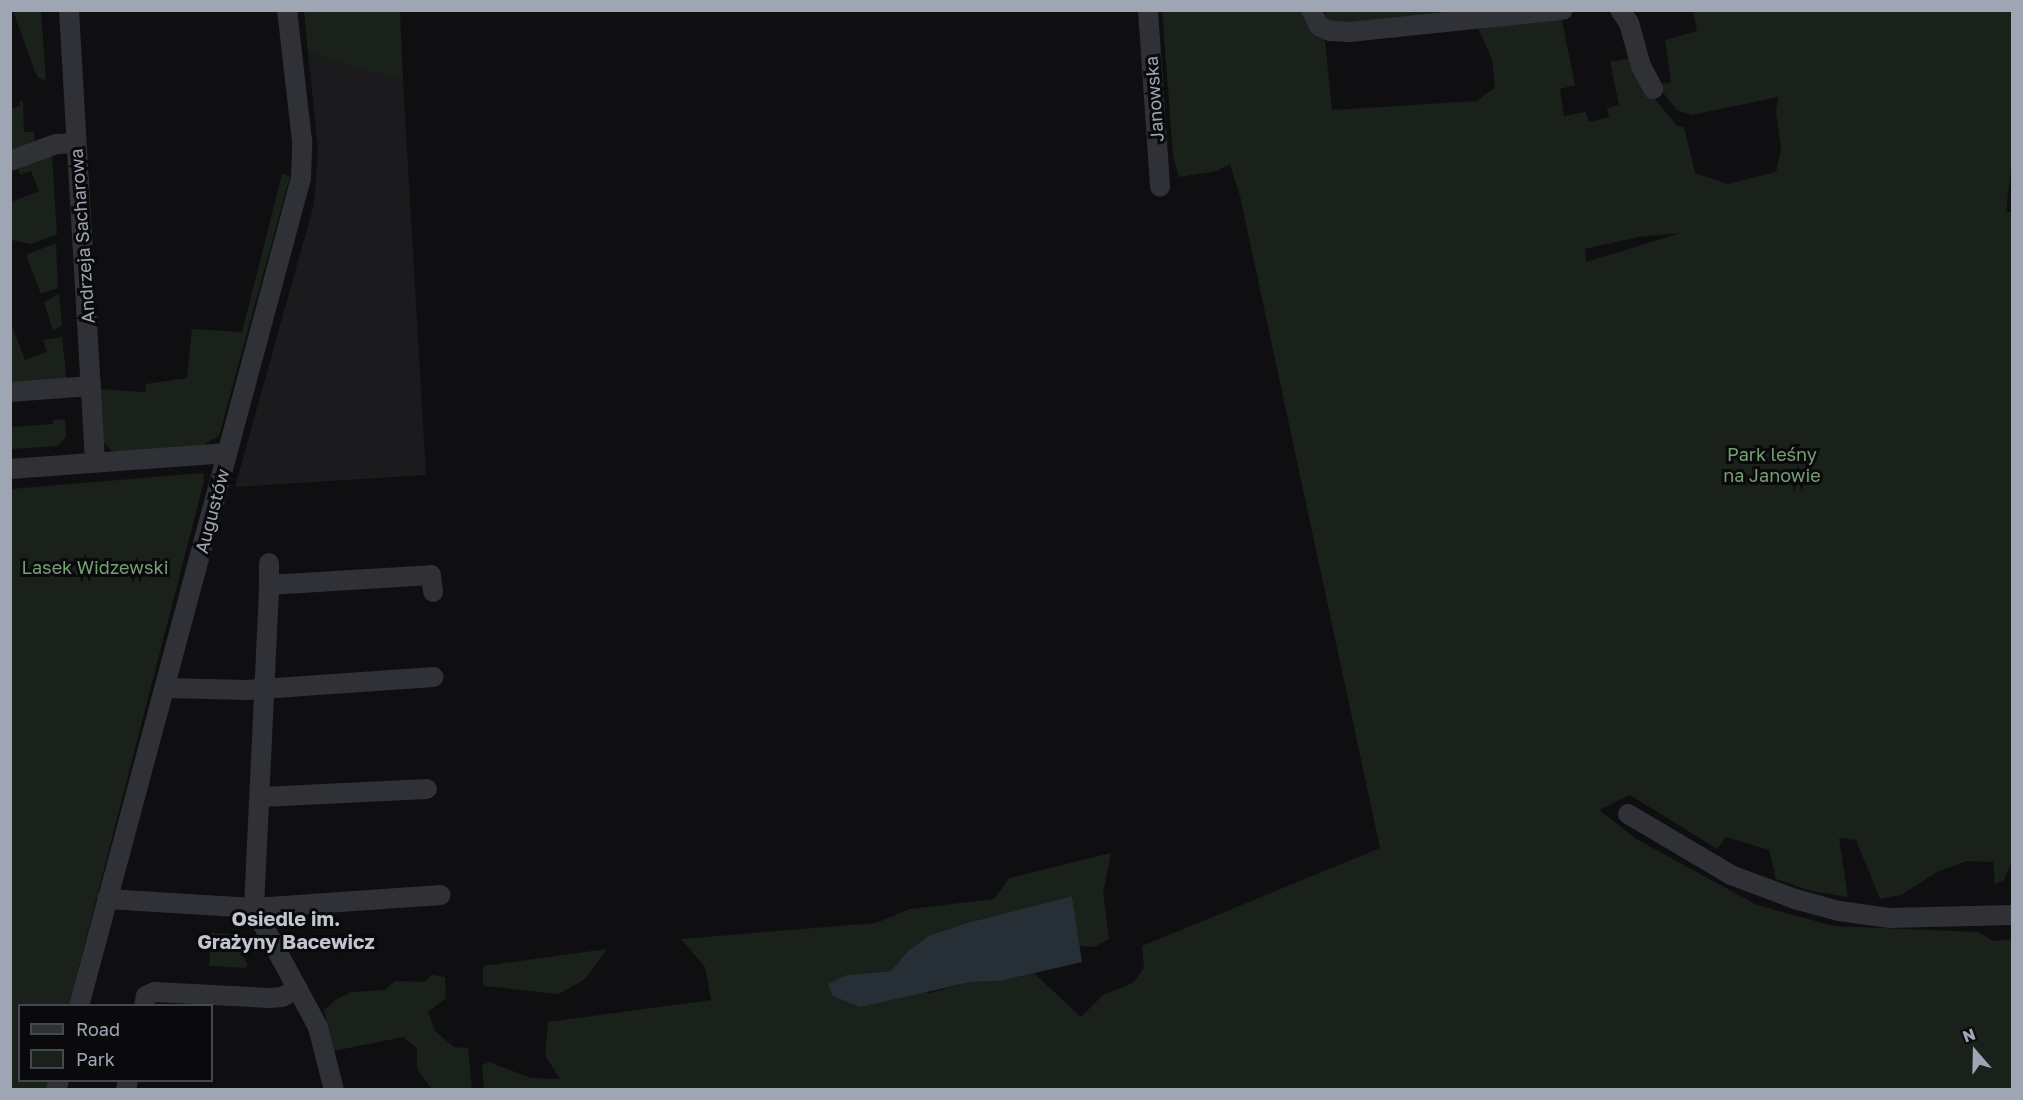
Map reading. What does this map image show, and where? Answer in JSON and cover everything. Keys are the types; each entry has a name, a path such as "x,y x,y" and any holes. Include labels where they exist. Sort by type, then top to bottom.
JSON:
{"street":[{"name":"Andrzeja Sacharowa","path":"69,10 95,462"},
{"name":"Augustów","path":"79,1004 302,167 302,141 287,10"},
{"name":"Janowska","path":"1148,10 1160,187"},
{"path":"1311,10 1319,26 1330,31 1349,32 1563,10"},
{"path":"1620,10 1629,23 1641,66 1653,89"},
{"path":"10,160 56,144 76,143"},
{"path":"10,392 91,386"},
{"path":"10,469 227,453"},
{"path":"269,563 261,797 254,908 318,1027 334,1089"},
{"path":"269,585 431,575 433,592"},
{"path":"165,688 247,690 264,687 434,677"},
{"path":"261,797 427,789"},
{"path":"1628,814 1731,875 1795,899 1839,912 1888,918 2013,915"},
{"path":"107,899 254,908 441,895"},
{"path":"144,1004 146,996 155,992 269,998 282,997 298,989"}],"shaded area":[{"path":"308,53 403,81 426,475 235,487 314,204 318,150"},
{"path":"1072,896 1082,962 1000,981 971,982 860,1007 833,996 828,984 847,975 891,971 907,952 928,936 967,923"}],"green space":[{"path":"1462,10 1462,13 1326,24 1325,11"},
{"path":"13,11 41,11 46,81 37,77"},
{"path":"304,11 400,11 403,81 308,53"},
{"name":"Park leśny na Janowie","path":"1162,11 1303,11 1304,19 1325,41 1332,110 1476,101 1495,88 1492,59 1476,24 1555,17 1562,20 1575,85 1560,89 1564,116 1586,112 1589,122 1609,117 1607,108 1619,105 1610,62 1633,58 1647,89 1677,126 1684,127 1695,173 1728,184 1776,172 1781,148 1776,112 1778,97 1692,115 1677,110 1657,85 1671,82 1665,40 1697,31 1693,11 2012,11 2012,160 2006,212 2012,212 2012,861 2004,880 1995,884 1993,862 1967,861 1939,871 1901,895 1880,899 1856,840 1839,838 1848,897 1811,891 1776,879 1769,850 1726,837 1717,849 1630,795 1599,810 1638,840 1757,905 1834,926 1978,932 1993,941 2012,939 2012,1089 484,1090 482,1065 489,1062 531,1078 560,1079 545,1055 548,1022 711,1000 705,967 681,939 876,923 910,909 994,899 1009,878 1111,853 1103,893 1109,939 1094,947 1079,946 1072,896 967,923 928,936 907,952 891,971 847,975 929,993 971,982 1000,981 1034,973 1081,1017 1103,995 1133,983 1144,968 1142,946 1380,848 1240,196 1230,164 1217,171 1179,177 1173,156","holes":["1681,233 1586,262 1585,249 1638,237"]},
{"path":"23,100 24,132 34,132 34,146 10,155 10,109 20,106 19,102"},
{"path":"52,155 57,234 31,244 11,240 11,202 39,191 31,171 20,175 18,168"},
{"path":"282,174 290,176 219,436 206,443 205,447 118,453 111,450 104,443 102,435 99,389 145,392 146,384 187,378 192,329 242,332"},
{"path":"56,243 58,288 41,294 26,255"},
{"path":"59,294 62,325 53,331 44,302"},
{"path":"10,320 25,360 47,352 43,340 62,337 67,383 11,388"},
{"path":"65,419 66,437 58,446 11,449 11,427 53,424 53,420"},
{"name":"Lasek Widzewski","path":"203,473 204,481 69,1004 18,1004 18,1082 50,1082 47,1089 11,1090 11,489"},
{"path":"210,933 231,934 248,965 245,968 209,966"},
{"path":"607,949 585,979 559,994 483,986 483,966"},
{"path":"432,975 445,977 446,998 428,1012 435,1031 454,1047 468,1048 472,1089 432,1089 417,1069 417,1048 403,1037 334,1051 324,1010 337,999 351,992 385,990 395,981 424,982"}],"district":[{"name":"Osiedle im. Grażyny Bacewicz","path":"286,930"}]}
